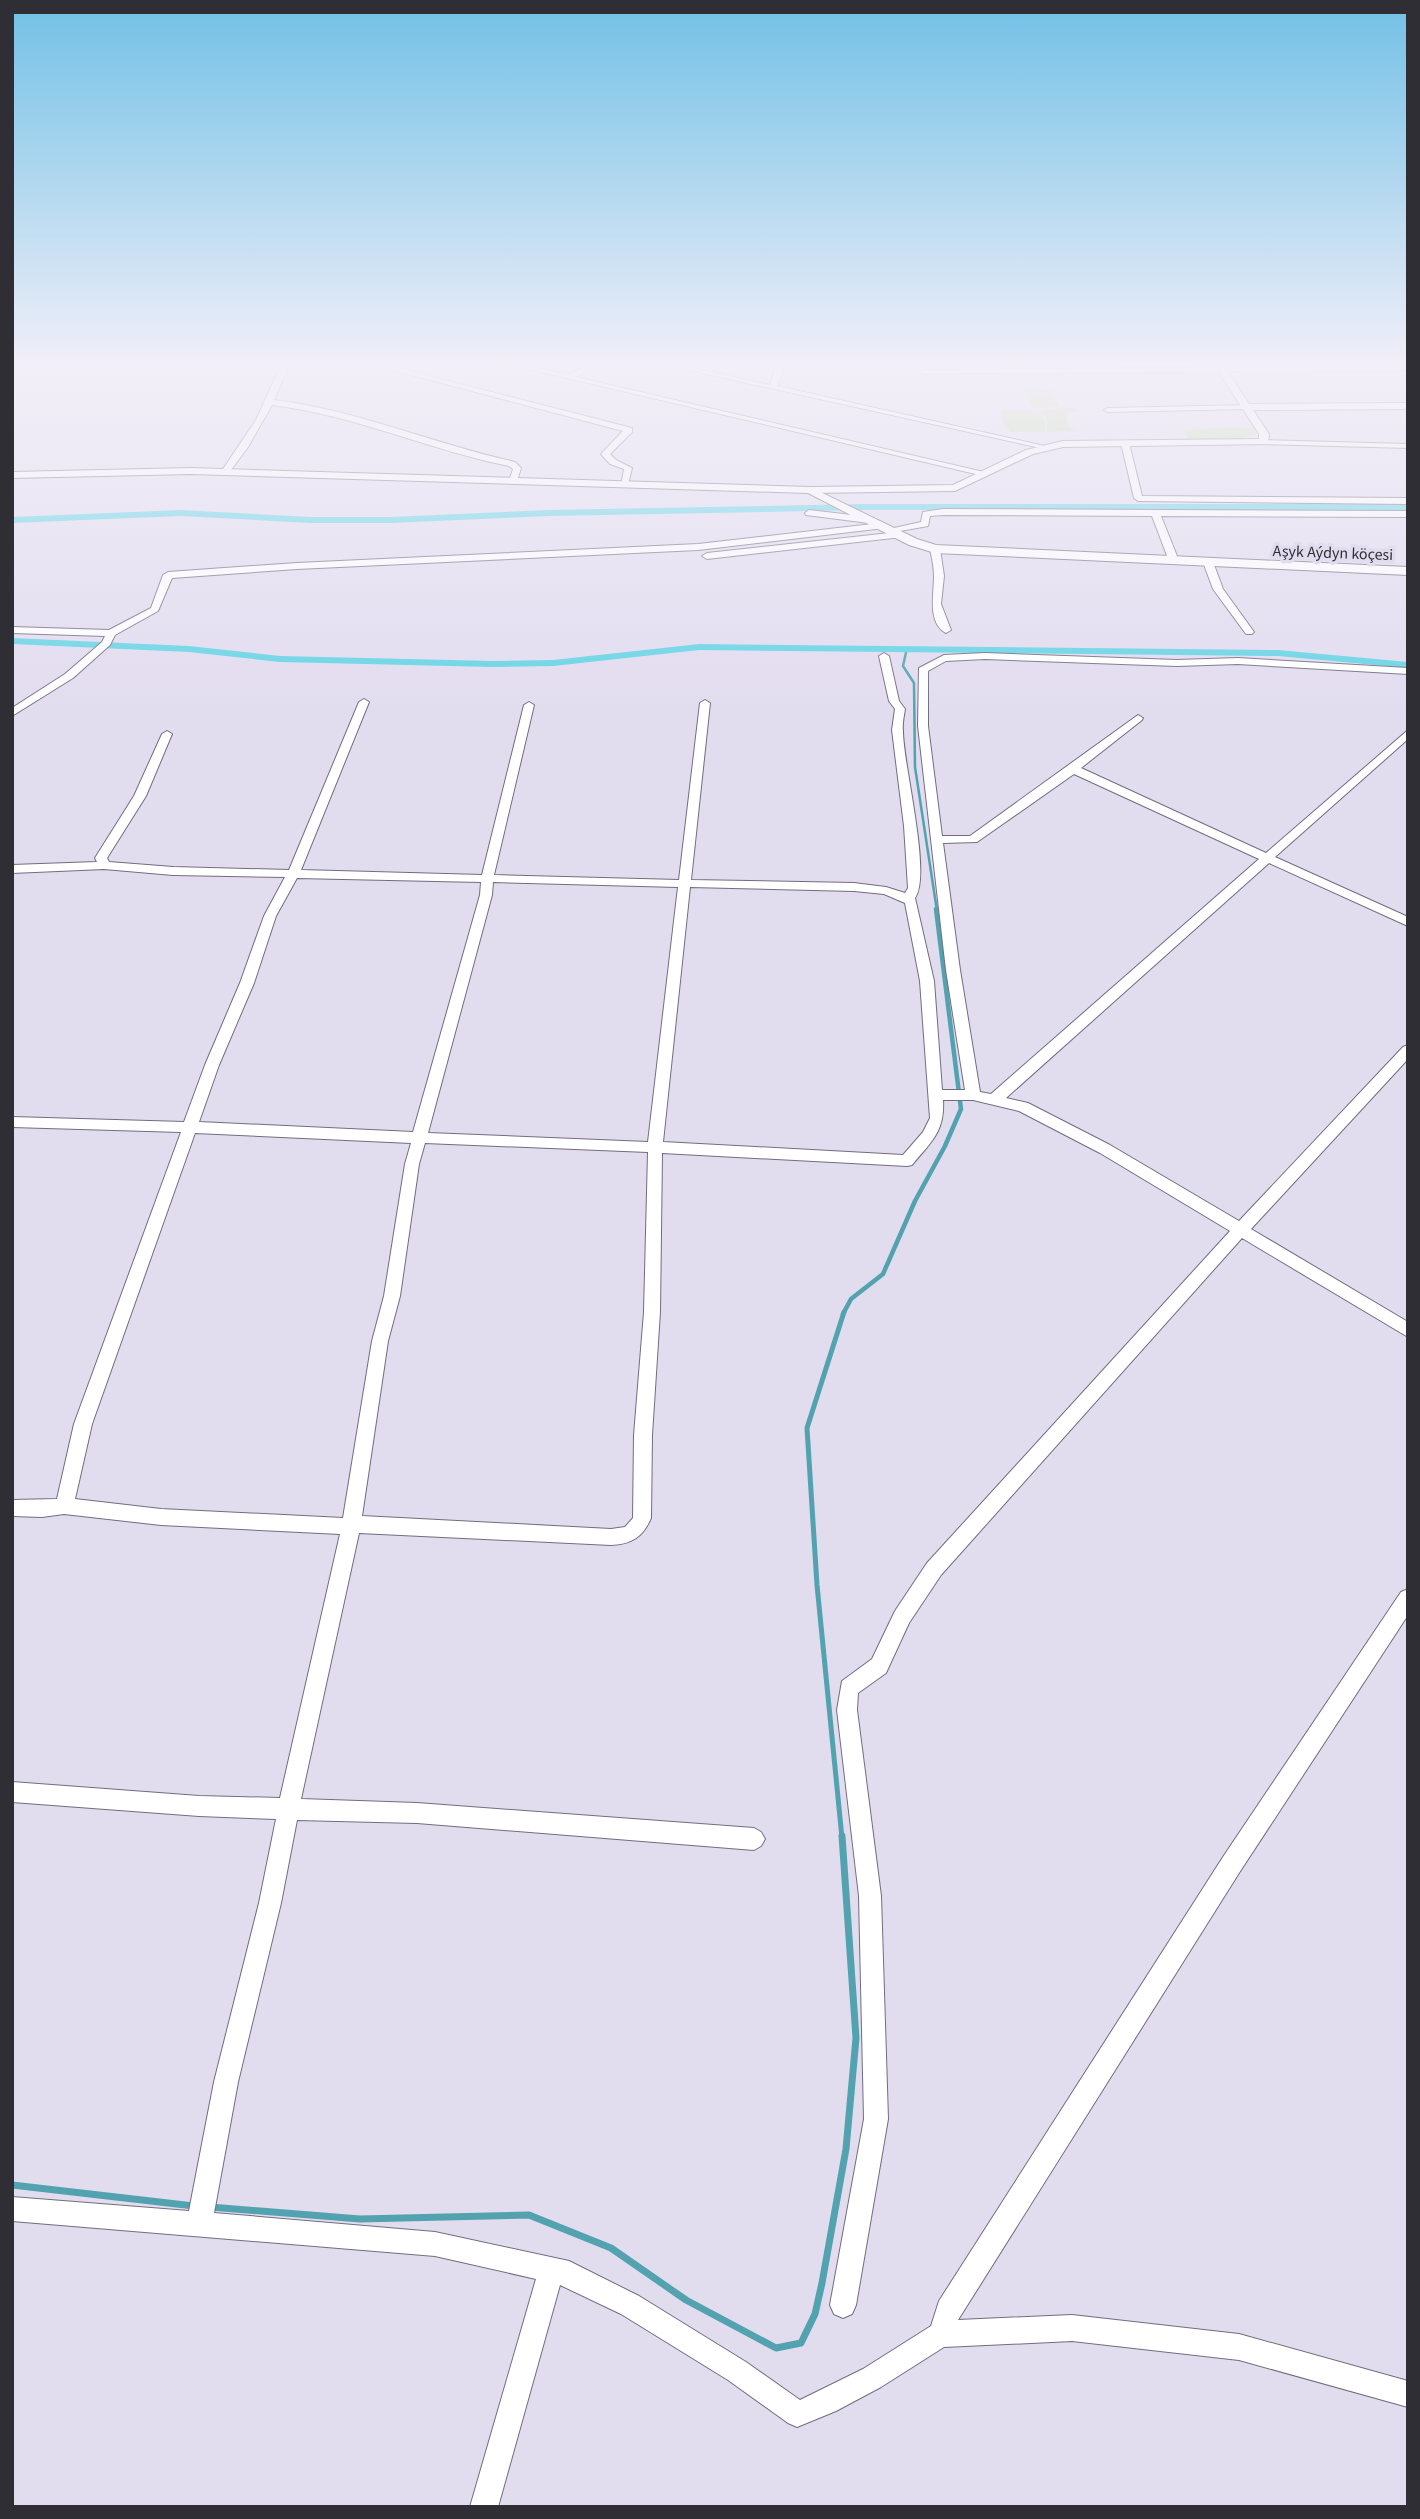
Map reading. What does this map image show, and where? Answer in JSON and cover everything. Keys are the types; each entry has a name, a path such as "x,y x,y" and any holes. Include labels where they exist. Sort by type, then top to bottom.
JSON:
{"main road":[{"path":"499,481 810,490"},
{"name":"Aşyk Aýdyn köçesi","path":"810,490 881,526 935,549 1408,571"}],"street":[{"path":"810,490 942,490 971,481"},
{"path":"1134,481 1138,498 1147,500 1408,502"},
{"path":"12,712 69,676 106,641 146,617 155,609 169,575 698,547 881,526 925,524 926,514 943,512 1408,514"},
{"path":"810,513 881,526"},
{"path":"1156,514 1174,561"},
{"path":"681,557 741,554 881,526"},
{"path":"935,549 939,576 936,604 946,630"},
{"path":"1208,562 1218,589 1249,632"},
{"path":"12,630 106,641"},
{"path":"884,656 894,701 900,709 897,730 910,826 914,888 911,895 906,897"},
{"path":"971,1095 923,726 923,670 944,658 996,656 1177,663 1238,661 1408,671"},
{"path":"64,1506 83,1424 212,1065 247,983 270,916 294,873 342,751 365,702"},
{"path":"12,1508 42,1509 64,1506 161,1517 611,1536 630,1535 637,1529 642,1518 643,1435 652,1312 655,1147 705,703"},
{"path":"199,2226 226,2082 270,1903 287,1809 351,1526 380,1341 392,1296 418,1136 486,895 487,879 529,705"},
{"path":"938,840 973,839 1073,769 1138,718"},
{"path":"994,1100 1408,733"},
{"path":"104,865 101,858 140,796 167,734"},
{"path":"1073,769 1408,922"},
{"path":"12,869 104,865 140,870 683,883 877,890 906,897 911,901 918,927 941,1095 937,1118 929,1135 907,1161 418,1136 12,1122"},
{"path":"843,2305 876,2119 870,1896 847,1710 849,1688 878,1667 902,1617 934,1569 1240,1230 1408,1050"},
{"path":"941,1095 971,1095 1023,1107 1105,1149 1408,1330"},
{"path":"941,2334 948,2310 1016,2202 1231,1865 1408,1598"},
{"path":"12,1792 199,1806 417,1813 754,1839"},
{"path":"12,2209 435,2244 569,2274 630,2305 737,2371 797,2414 827,2402 872,2378 941,2334 1072,2328 1240,2347 1408,2394"},
{"path":"484,2507 551,2271"}],"waterway":[{"path":"12,520 181,513 311,520 390,520 549,513 864,507 1408,507"},
{"path":"12,641 189,649 280,659 493,664 553,663 699,647 1278,653 1408,665"},
{"path":"907,648 903,666 914,683 915,767 937,911"},
{"path":"844,1312 851,1299 883,1274 915,1201 945,1146 961,1109 936,909"},
{"path":"842,1838 817,1585 807,1428 844,1312"},
{"path":"210,2207 360,2219 529,2215 611,2248 686,2300 776,2348 801,2343 815,2314 822,2283 846,2149 856,2038 842,1836"},
{"path":"12,2185 194,2206"}]}
